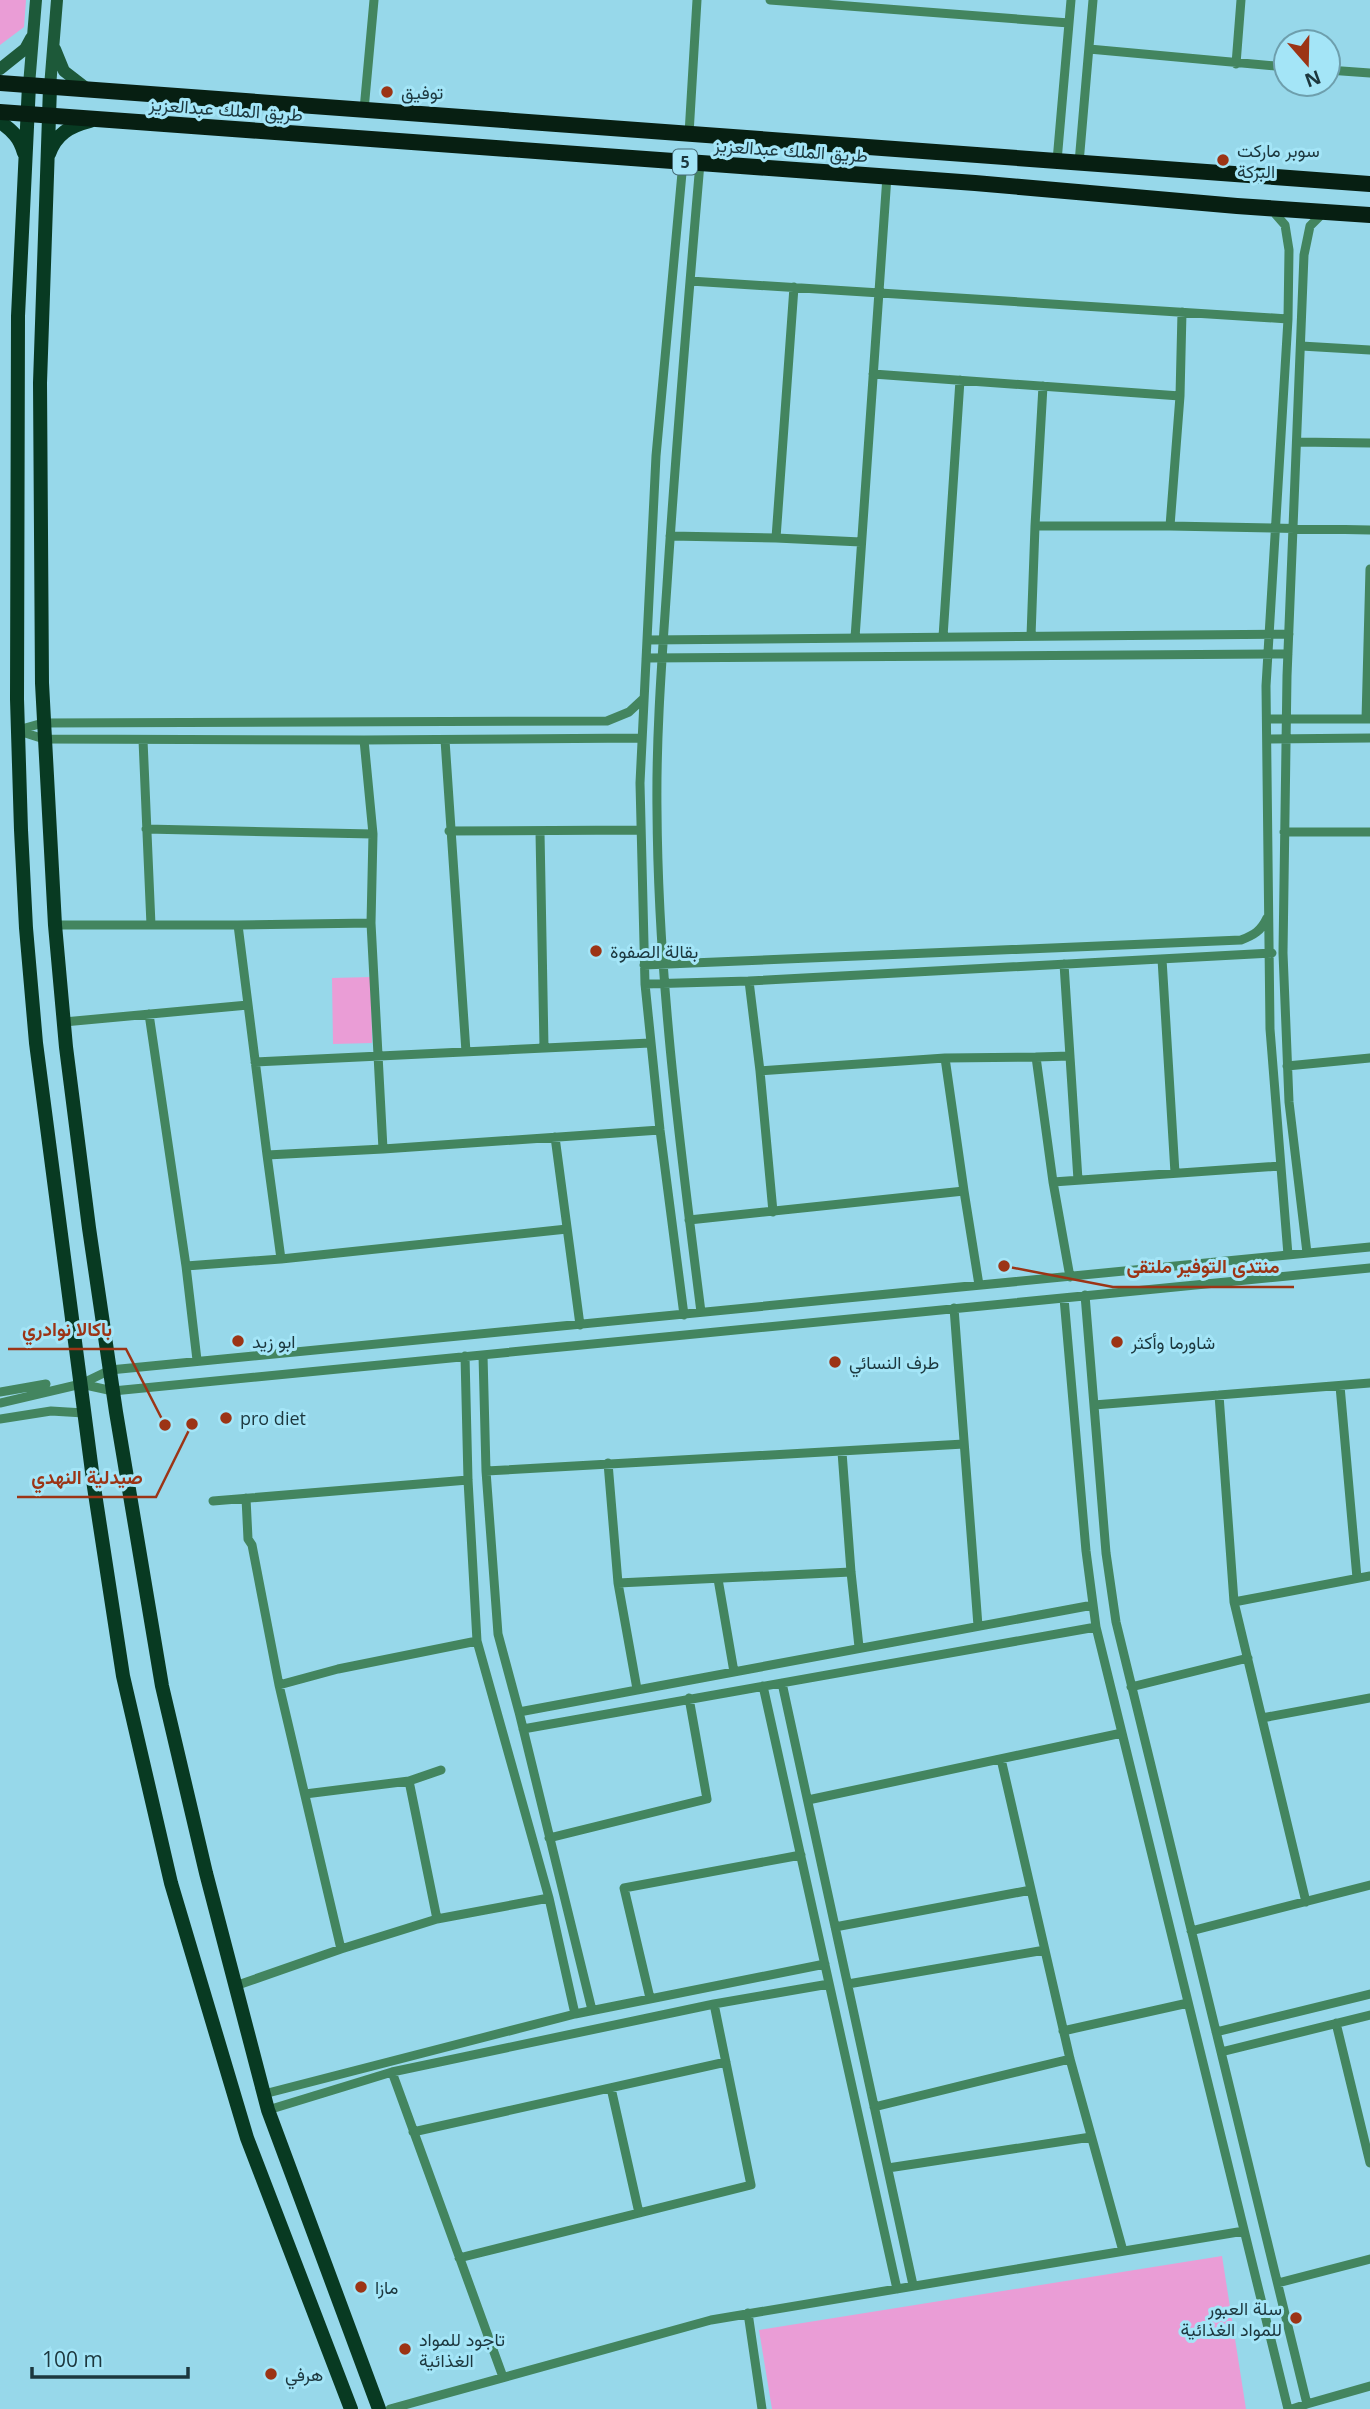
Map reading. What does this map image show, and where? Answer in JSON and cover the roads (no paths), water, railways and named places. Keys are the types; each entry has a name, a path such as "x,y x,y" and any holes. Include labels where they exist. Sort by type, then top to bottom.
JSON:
{"highway":[{"name":"طريق الملك عبدالعزيز","path":"0,83 1370,184"},
{"name":"طريق الملك عبدالعزيز","path":"0,112 887,176 1370,215"}],"main road":[{"path":"36,0 29,85 18,316 18,730 26,928 37,1043 84,1413 123,1676 171,1883 247,2138 351,2409"},
{"path":"57,0 48,116 40,383 43,723 55,925 87,1215 162,1686 206,1873 268,2110 379,2409"},
{"path":"0,69 25,49 33,35"},
{"path":"53,45 64,71 90,90"},
{"path":"47,158 54,141 64,131 76,124 98,119"},
{"path":"0,122 12,130 21,141 26,158"}],"street":[{"path":"364,110 374,0"},
{"path":"689,134 697,0"},
{"path":"770,0 903,5 1069,23"},
{"path":"1057,161 1070,0"},
{"path":"1079,163 1093,0"},
{"path":"1236,64 1241,0"},
{"path":"1089,49 1272,66"},
{"path":"1342,71 1370,73"},
{"path":"683,162 656,456 641,738 640,830 644,965 650,1043 684,1315"},
{"path":"700,163 670,536 656,808 664,983 674,1092 701,1312"},
{"path":"855,638 887,176"},
{"path":"1270,208 1285,225 1289,244 1288,319 1268,634 1266,719 1270,1029 1288,1255"},
{"path":"1307,1253 1287,1066 1283,832 1292,528 1306,245 1310,226 1325,212"},
{"path":"1289,244 1306,245"},
{"path":"690,281 1288,319"},
{"path":"776,538 794,287"},
{"path":"1170,526 1180,396 1182,312"},
{"path":"1301,346 1370,350"},
{"path":"873,374 1180,396"},
{"path":"943,637 960,380"},
{"path":"1031,636 1043,386"},
{"path":"1297,442 1370,443"},
{"path":"1035,526 1370,530"},
{"path":"670,536 861,542"},
{"path":"1266,719 1368,719 1370,569"},
{"path":"647,640 1289,634"},
{"path":"646,658 1288,654"},
{"path":"18,730 43,723 607,721 629,712 643,699"},
{"path":"18,730 44,739 641,738"},
{"path":"1267,739 1370,738"},
{"path":"144,740 151,925"},
{"path":"364,740 373,834 371,923 383,1149"},
{"path":"445,740 449,831 466,1052"},
{"path":"146,829 373,834"},
{"path":"449,831 640,830"},
{"path":"540,832 544,1047"},
{"path":"1283,832 1370,832"},
{"path":"644,965 1241,940 1254,935 1262,927 1269,913"},
{"path":"55,925 371,923"},
{"path":"238,925 281,1259"},
{"path":"645,984 1283,953"},
{"path":"1162,959 1175,1173"},
{"path":"1063,964 1078,1180"},
{"path":"750,981 773,1212"},
{"path":"64,1022 248,1005"},
{"path":"149,1014 197,1360"},
{"path":"256,1062 650,1043"},
{"path":"760,1070 945,1058 1070,1056"},
{"path":"1036,1057 1053,1182 1070,1276"},
{"path":"945,1058 979,1285"},
{"path":"1287,1066 1370,1058"},
{"path":"267,1155 660,1130"},
{"path":"555,1137 580,1325"},
{"path":"1053,1182 1280,1166"},
{"path":"689,1220 964,1191"},
{"path":"186,1266 281,1259 567,1229"},
{"path":"0,1403 81,1384 110,1370 197,1360 1370,1247"},
{"path":"81,1384 113,1391 1370,1268"},
{"path":"1085,1296 1106,1553 1116,1622 1307,2404"},
{"path":"1064,1298 1086,1552 1096,1627 1290,2409 1370,2386"},
{"path":"954,1308 978,1626"},
{"path":"483,1354 486,1471 498,1634 592,2010"},
{"path":"465,1356 468,1480 477,1641 549,1898 575,2014"},
{"path":"1094,1405 1370,1383"},
{"path":"0,1392 46,1384"},
{"path":"1340,1385 1357,1578"},
{"path":"1219,1395 1234,1602 1306,1902"},
{"path":"0,1419 51,1411 84,1413"},
{"path":"486,1471 964,1444"},
{"path":"842,1452 859,1647"},
{"path":"608,1463 618,1583 638,1689"},
{"path":"213,1501 468,1480"},
{"path":"246,1498 248,1539 252,1545 279,1685 341,1949"},
{"path":"618,1583 851,1572"},
{"path":"1234,1602 1370,1576"},
{"path":"718,1578 734,1672"},
{"path":"519,1712 1093,1605"},
{"path":"523,1729 1096,1627"},
{"path":"279,1685 477,1641"},
{"path":"1131,1686 1248,1658"},
{"path":"782,1683 913,2285"},
{"path":"763,1686 897,2289"},
{"path":"549,1838 707,1799 690,1698"},
{"path":"1262,1718 1370,1698"},
{"path":"808,1800 1122,1733"},
{"path":"1001,1759 1063,2031 1123,2250"},
{"path":"305,1794 409,1781 441,1770"},
{"path":"409,1781 437,1920"},
{"path":"650,1998 624,1888 801,1856"},
{"path":"1191,1931 1370,1885"},
{"path":"835,1927 1031,1890"},
{"path":"235,1986 341,1949 437,1920 549,1898"},
{"path":"848,1984 1045,1950"},
{"path":"264,2094 592,2010 825,1964"},
{"path":"268,2110 392,2072 714,2004 829,1984"},
{"path":"1216,2032 1370,1994"},
{"path":"1063,2031 1188,2003"},
{"path":"459,2258 751,2185 714,2004"},
{"path":"1221,2053 1370,2015"},
{"path":"1336,2023 1368,2142 1370,2163"},
{"path":"874,2107 1070,2059"},
{"path":"413,2132 726,2062"},
{"path":"392,2072 503,2376"},
{"path":"611,2088 639,2213"},
{"path":"888,2168 1091,2137"},
{"path":"390,2409 711,2320 1244,2231"},
{"path":"1278,2283 1370,2259"},
{"path":"748,2314 762,2409"}],"place":[{"name":"توفيق","path":"387,92"},
{"name":"سوبر ماركت البركة","path":"1223,160"},
{"name":"بقالة الصفوة","path":"596,951"},
{"name":"منتدى التوفير ملتقى","path":"1004,1266"},
{"name":"ابو زيد","path":"238,1341"},
{"name":"شاورما وأكثر","path":"1117,1342"},
{"name":"طرف النسائي","path":"835,1362"},
{"name":"pro diet","path":"226,1418"},
{"name":"صيدلية النهدي","path":"192,1424"},
{"name":"باكالا نوادري","path":"165,1425"},
{"name":"مازا","path":"361,2287"},
{"name":"سلة العبور للمواد الغذائية","path":"1296,2318"},
{"name":"تاجود للمواد الغذائية","path":"405,2349"},
{"name":"هرفي","path":"271,2374"}]}
